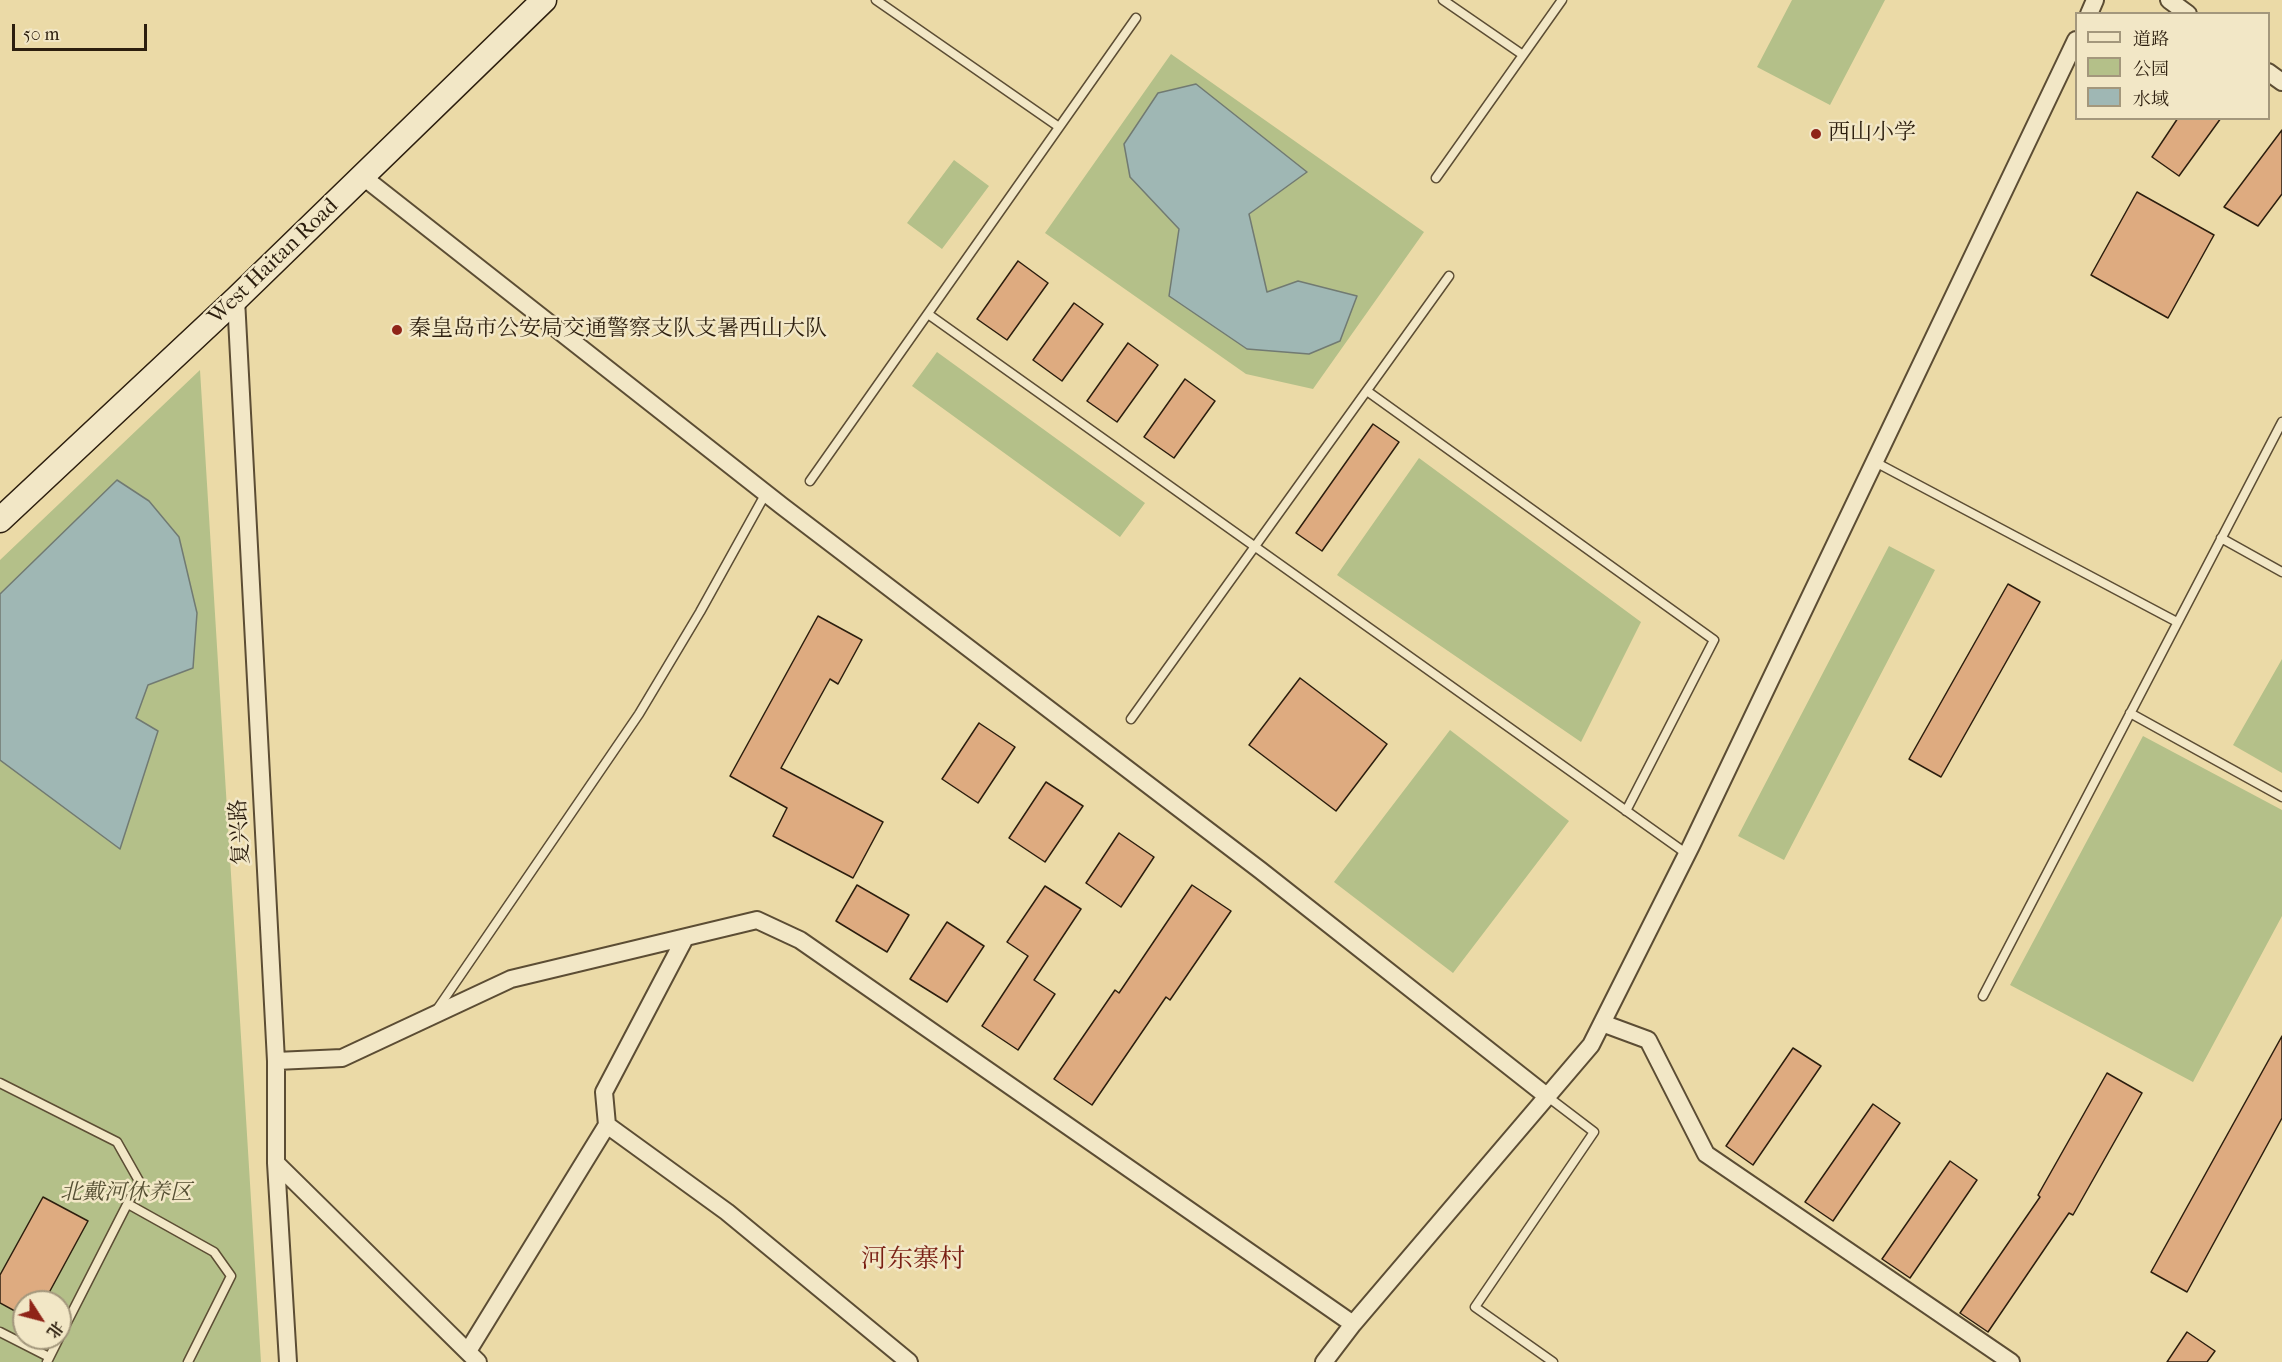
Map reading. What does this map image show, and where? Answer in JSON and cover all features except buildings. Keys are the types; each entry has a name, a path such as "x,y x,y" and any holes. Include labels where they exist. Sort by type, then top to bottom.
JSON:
{"main road":[{"name":"West Haitan Road","path":"0,520 236,299 544,0"}],"street":[{"path":"2169,0 2185,12"},
{"path":"1324,1362 1353,1324 1591,1045 1687,854 2075,42"},
{"path":"363,176 766,493 1260,870 1548,1097"},
{"name":"复兴路","path":"236,299 276,1061 276,1163 288,1362"},
{"path":"276,1061 342,1058 511,979 757,920 800,940 1353,1324"},
{"path":"276,1163 473,1357 607,1125 604,1092 685,938"},
{"path":"1602,1023 1648,1040 1706,1154 2010,1362"},
{"path":"607,1125 727,1212 909,1362"}],"lane":[{"path":"876,0 1059,127"},
{"path":"1443,0 1523,55"},
{"path":"1436,178 1563,0"},
{"path":"810,481 1136,18"},
{"path":"1131,719 1449,276"},
{"path":"928,314 1687,854"},
{"path":"1367,391 1714,640 1626,811"},
{"path":"1983,996 2282,422"},
{"path":"1875,462 2177,622"},
{"path":"433,1015 639,714 700,612 766,493"},
{"path":"2221,538 2282,572"},
{"path":"2130,713 2282,797"},
{"path":"0,1083 117,1143 139,1181 72,1312"},
{"path":"1548,1097 1594,1132 1475,1307 1553,1362"},
{"path":"128,1204 214,1252 231,1276 188,1362"},
{"path":"0,1332 48,1360"}],"green space":[{"path":"1792,0 1885,0 1830,105 1757,67"},
{"path":"1171,54 1424,232 1313,389 1246,374 1045,233"},
{"path":"954,160 989,186 942,249 907,223"},
{"path":"937,352 1145,503 1120,537 912,386"},
{"name":"北戴河休养区","path":"200,370 261,1362 0,1362 0,560"},
{"path":"1419,458 1641,622 1581,742 1337,575"},
{"path":"1889,546 1935,570 1784,860 1738,836"},
{"path":"2282,659 2282,773 2233,745"},
{"path":"1450,730 1569,821 1453,973 1334,882"},
{"path":"2143,736 2282,810 2282,916 2193,1082 2010,985"}],"water":[{"path":"1196,84 1307,172 1249,214 1267,292 1298,281 1357,296 1340,341 1309,354 1247,349 1169,296 1179,229 1130,177 1124,144 1158,93"},
{"path":"117,480 149,501 179,537 197,613 193,668 148,685 136,718 158,731 120,849 0,760 0,594"}],"place":[{"name":"西山小学","path":"1816,134"},
{"name":"秦皇岛市公安局交通警察支队支暑西山大队","path":"397,330"}],"district":[{"name":"河东寨村","path":"913,1261"}]}
